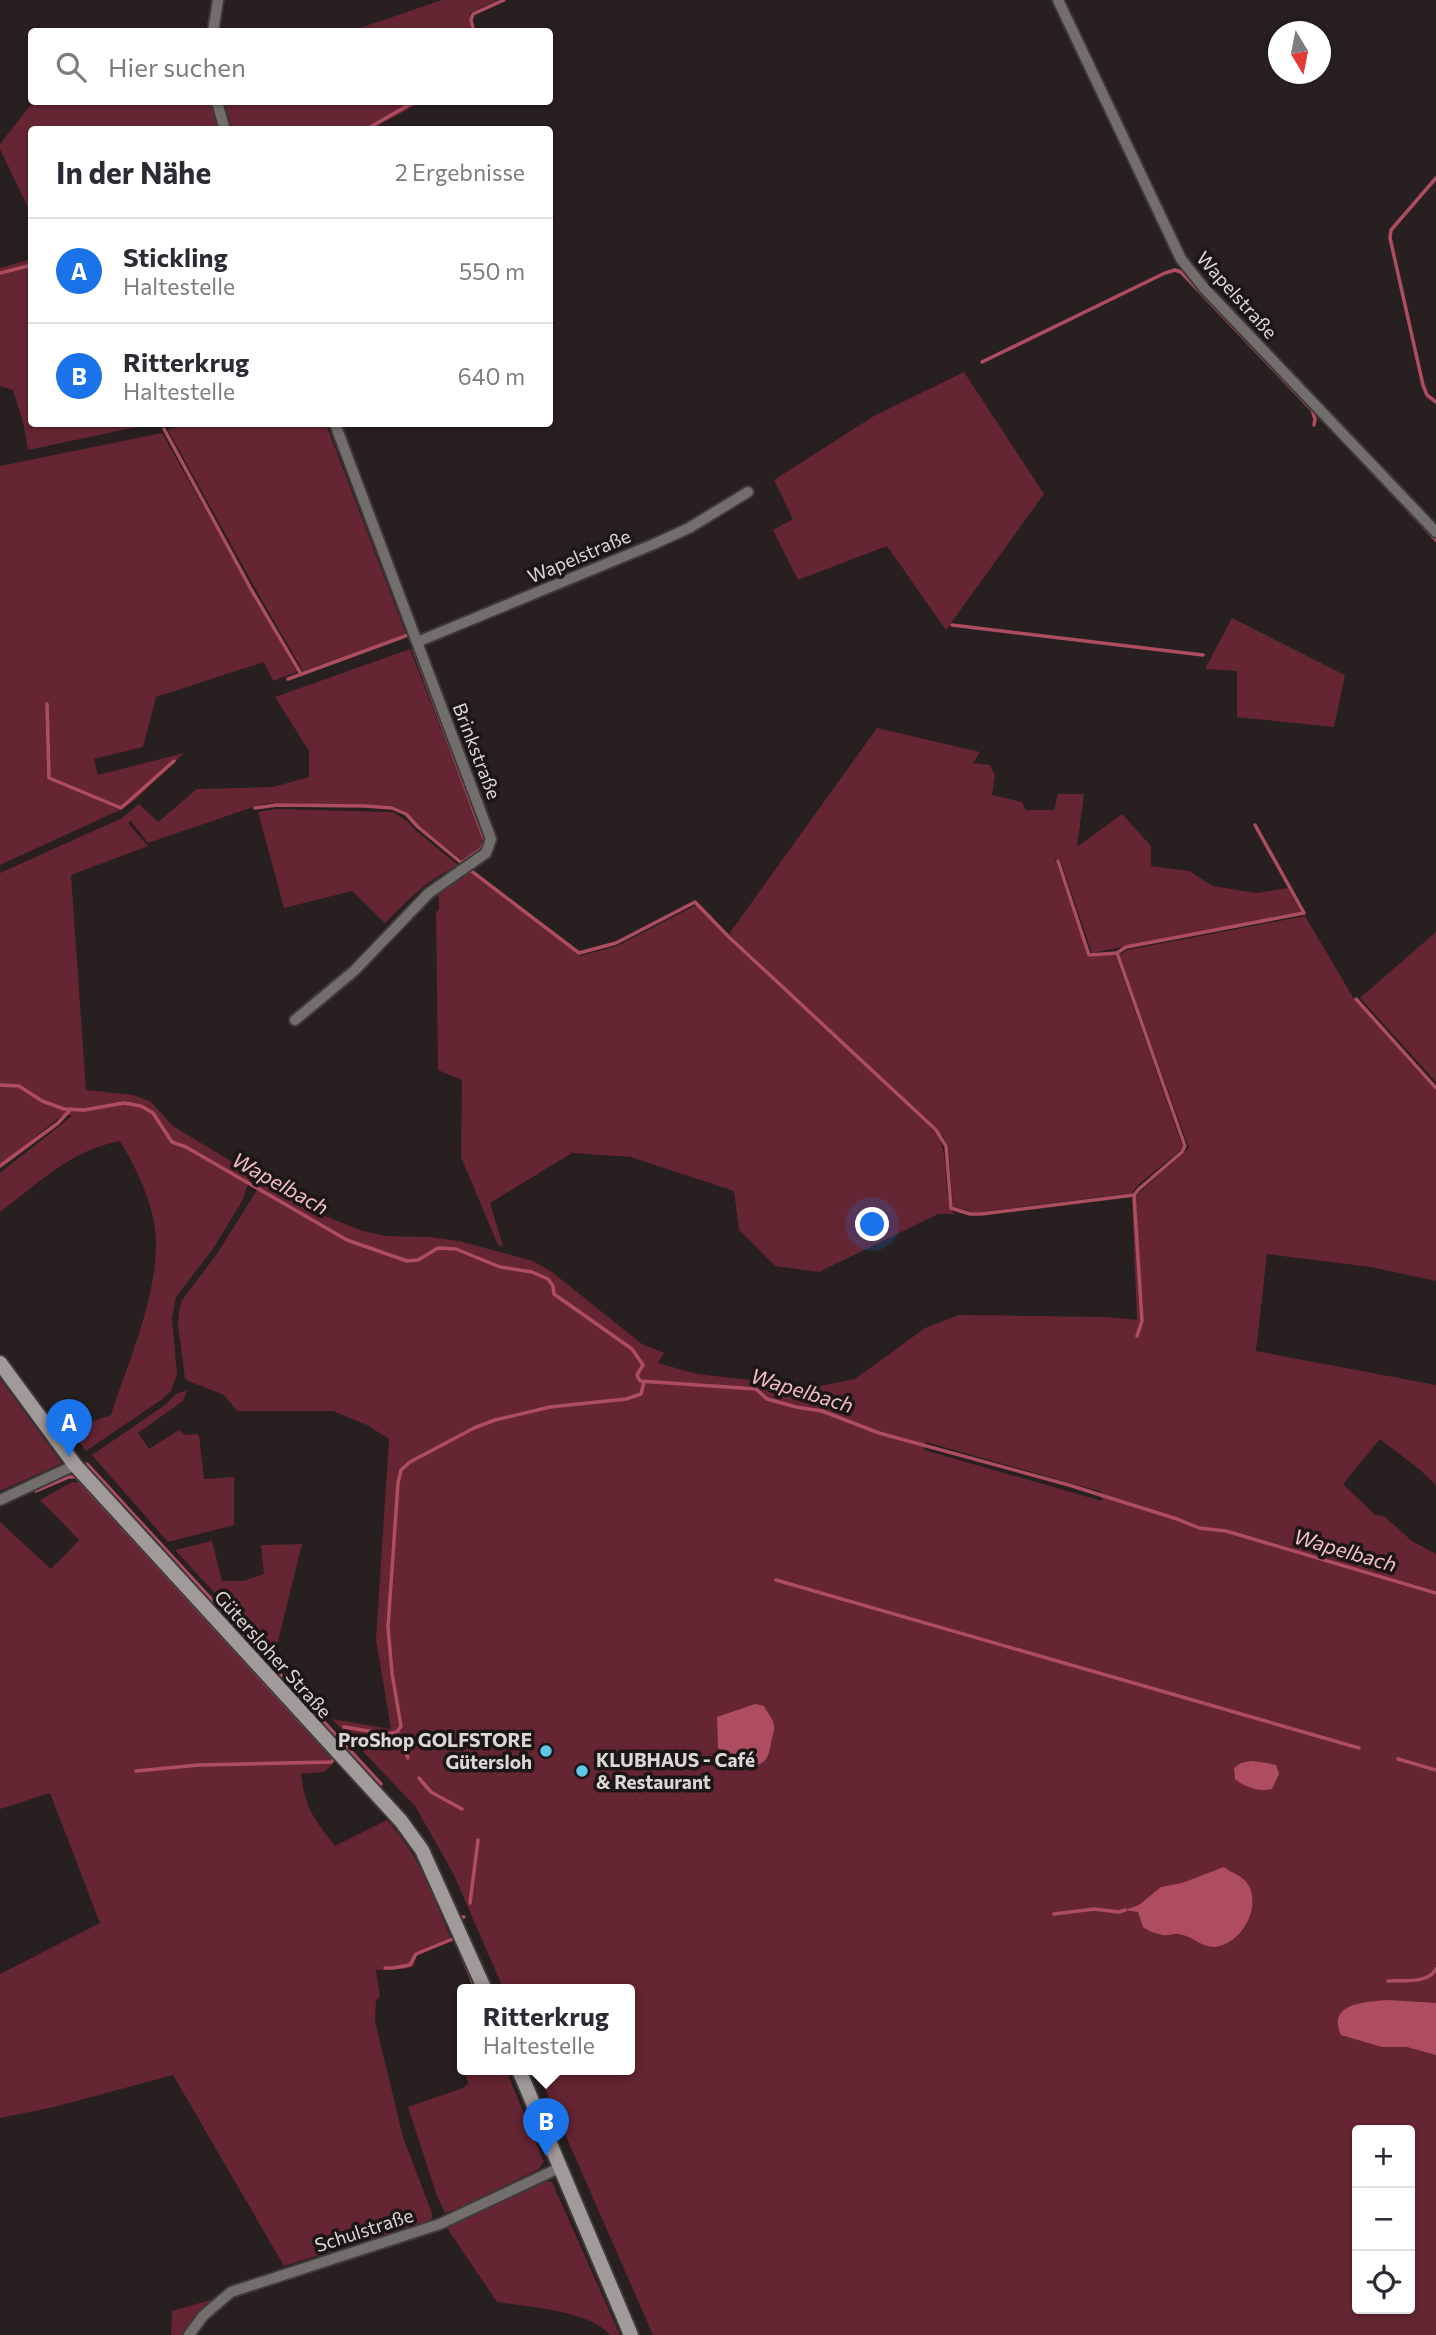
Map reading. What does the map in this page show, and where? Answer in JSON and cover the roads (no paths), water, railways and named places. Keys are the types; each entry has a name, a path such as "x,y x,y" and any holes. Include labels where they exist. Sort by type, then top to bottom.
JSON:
{"main road":[{"name":"Gütersloher Straße","path":"0,1363 75,1465 401,1821 422,1850 482,1984"},
{"path":"521,2075 631,2335"}],"street":[{"path":"214,28 218,0"},
{"name":"Wapelstraße","path":"1058,0 1181,259 1204,288 1436,532"},
{"path":"218,105 224,126"},
{"name":"Brinkstraße","path":"295,1020 354,971 429,893 486,853 491,839 336,427"},
{"name":"Wapelstraße","path":"417,642 654,544 689,528 748,492"},
{"path":"0,1500 75,1465"},
{"name":"Schulstraße","path":"189,2335 203,2316 231,2292 440,2224 559,2168"}],"waterway":[{"path":"473,28 473,14 504,0"},
{"path":"372,126 409,105"},
{"path":"1436,178 1391,230 1390,238 1423,385 1427,395 1436,402"},
{"path":"0,273 28,266"},
{"path":"982,362 1175,270 1181,272 1312,410 1314,425"},
{"path":"164,429 251,589 301,674"},
{"path":"1361,460 1436,540"},
{"path":"952,625 1203,655"},
{"path":"288,679 408,635"},
{"path":"414,650 485,841 481,849 461,863"},
{"path":"47,704 49,778 121,808 174,761"},
{"path":"255,808 277,805 392,808 406,814 463,864"},
{"path":"1137,1336 1142,1321 1134,1195 1182,1152 1185,1146 1117,953 1126,947 1304,913 1255,825"},
{"path":"1058,861 1089,955 1117,953"},
{"path":"470,870 579,953 616,943 695,902 936,1130 946,1146 951,1208 970,1214 981,1214 1134,1195"},
{"path":"1356,999 1436,1088"},
{"name":"Wapelbach","path":"0,1085 19,1086 42,1101 64,1109 84,1110 124,1103 141,1106 153,1113 172,1142 186,1147 347,1240 407,1261 418,1260 438,1248 456,1249 500,1267 532,1272 548,1279 554,1294 632,1349 643,1365 637,1375 640,1381 756,1389 767,1399 822,1411 879,1433 1069,1485 1199,1528 1226,1531 1436,1593"},
{"path":"0,1166 58,1123 71,1109"},
{"path":"344,1727 387,1734 397,1732 401,1726 388,1627 401,1470 410,1462 474,1428 495,1420 550,1407 626,1399 641,1394 644,1382"},
{"path":"87,1464 381,1784"},
{"path":"36,1491 69,1477 76,1477 334,1759 331,1762 199,1765 136,1771"},
{"path":"776,1580 1359,1748"},
{"path":"404,1748 408,1758"},
{"path":"1398,1759 1436,1770"},
{"path":"419,1778 431,1792 462,1809"},
{"path":"470,1903 478,1840"},
{"path":"1054,1914 1094,1909 1119,1912 1125,1910"},
{"path":"385,1968 410,1965 416,1954 455,1938"},
{"path":"462,1956 474,1984"},
{"path":"1388,1981 1421,1979 1436,1969"}],"place":[{"name":"Stickling","path":"69,1457"},
{"name":"ProShop GOLFSTORE Gütersloh","path":"546,1751"},
{"name":"KLUBHAUS - Café & Restaurant","path":"582,1771"},
{"name":"Ritterkrug","path":"546,2156"}]}
